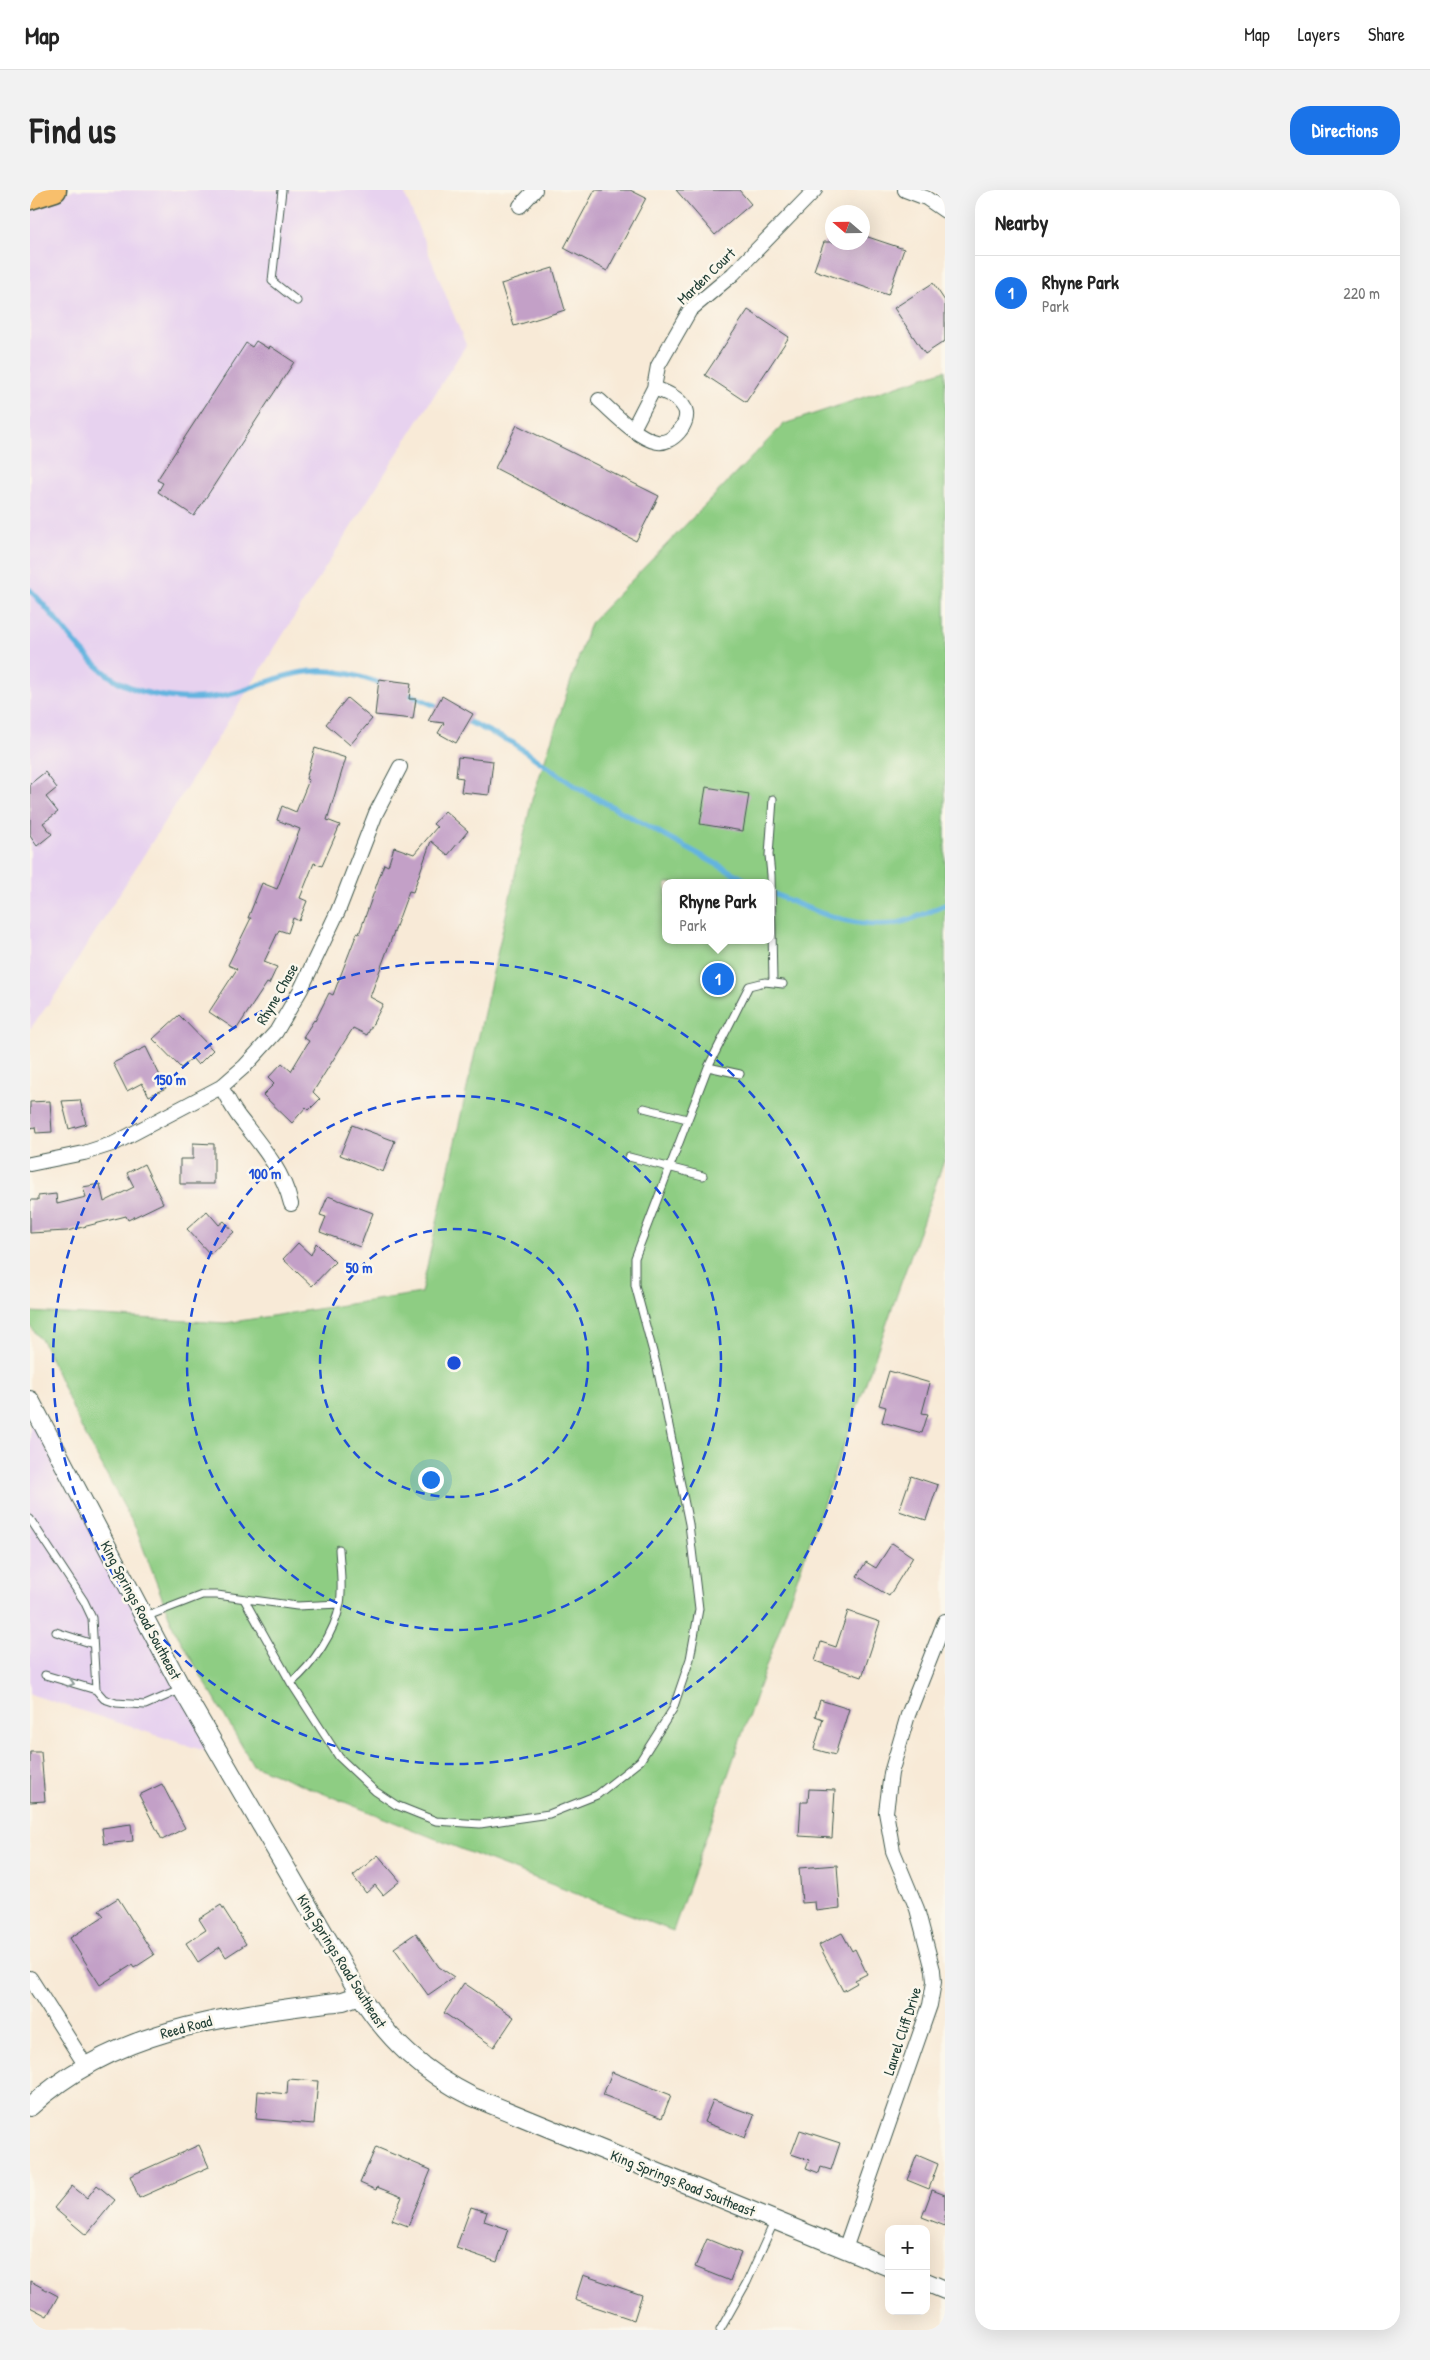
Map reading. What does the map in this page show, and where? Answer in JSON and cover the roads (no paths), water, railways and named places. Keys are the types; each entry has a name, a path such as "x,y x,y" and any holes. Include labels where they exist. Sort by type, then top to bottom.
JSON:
{"main road":[{"path":"30,198 55,190"}],"street":[{"path":"520,206 535,190"},
{"name":"Marden Court","path":"633,429 654,388 658,366 690,310 733,274 815,190"},
{"path":"906,190 926,198 945,211"},
{"path":"599,400 633,429 657,442 666,442 677,434 685,422 686,414 684,407 674,398 654,388"},
{"name":"Rhyne Chase","path":"30,1164 84,1153 115,1143 221,1088 276,1032 301,989 338,911 376,813 400,767"},
{"path":"221,1088 238,1116 276,1166 287,1188 291,1204"},
{"name":"King Springs Road Southeast","path":"30,1400 182,1688 360,1995 382,2027 406,2053 431,2074 455,2088 529,2121 885,2265"},
{"name":"Laurel Cliff Drive","path":"845,2248 930,2005 934,1982 933,1970 917,1909 893,1851 886,1812 891,1773 908,1715 945,1621"},
{"path":"30,1978 86,2066"},
{"name":"Reed Road","path":"30,2106 86,2066 149,2038 183,2026 251,2013 343,2001 360,1995"},
{"path":"930,2284 945,2290"}],"lane":[{"path":"282,190 272,281 297,301"},
{"path":"771,879 769,846 773,800"},
{"path":"772,944 773,983"},
{"path":"244,1598 291,1683 339,1756 374,1791 396,1805 436,1820 480,1824 549,1814 597,1795 640,1760 673,1709 690,1659 699,1609 689,1524 657,1367 635,1285 635,1258 708,1067 749,986 765,982 783,984"},
{"path":"708,1067 740,1074"},
{"path":"644,1108 687,1119"},
{"path":"629,1157 668,1169 703,1176"},
{"path":"30,1519 84,1601 92,1618 96,1690"},
{"path":"291,1683 304,1672 334,1623 340,1604 339,1549"},
{"path":"144,1617 202,1595 244,1598 298,1606 340,1604"},
{"path":"56,1632 93,1644"},
{"path":"46,1675 96,1690 104,1699 145,1705 182,1688"},
{"path":"720,2330 747,2282 775,2220"}],"waterway":[{"path":"30,590 96,665 121,683 153,694 189,698 223,696 286,676 316,671 343,673 386,685"},
{"path":"404,692 443,709"},
{"path":"463,719 513,743 578,788 744,879"},
{"path":"774,894 830,916 847,921 878,925 907,921 945,905"}],"place":[{"name":"Rhyne Park","path":"718,979"}]}
